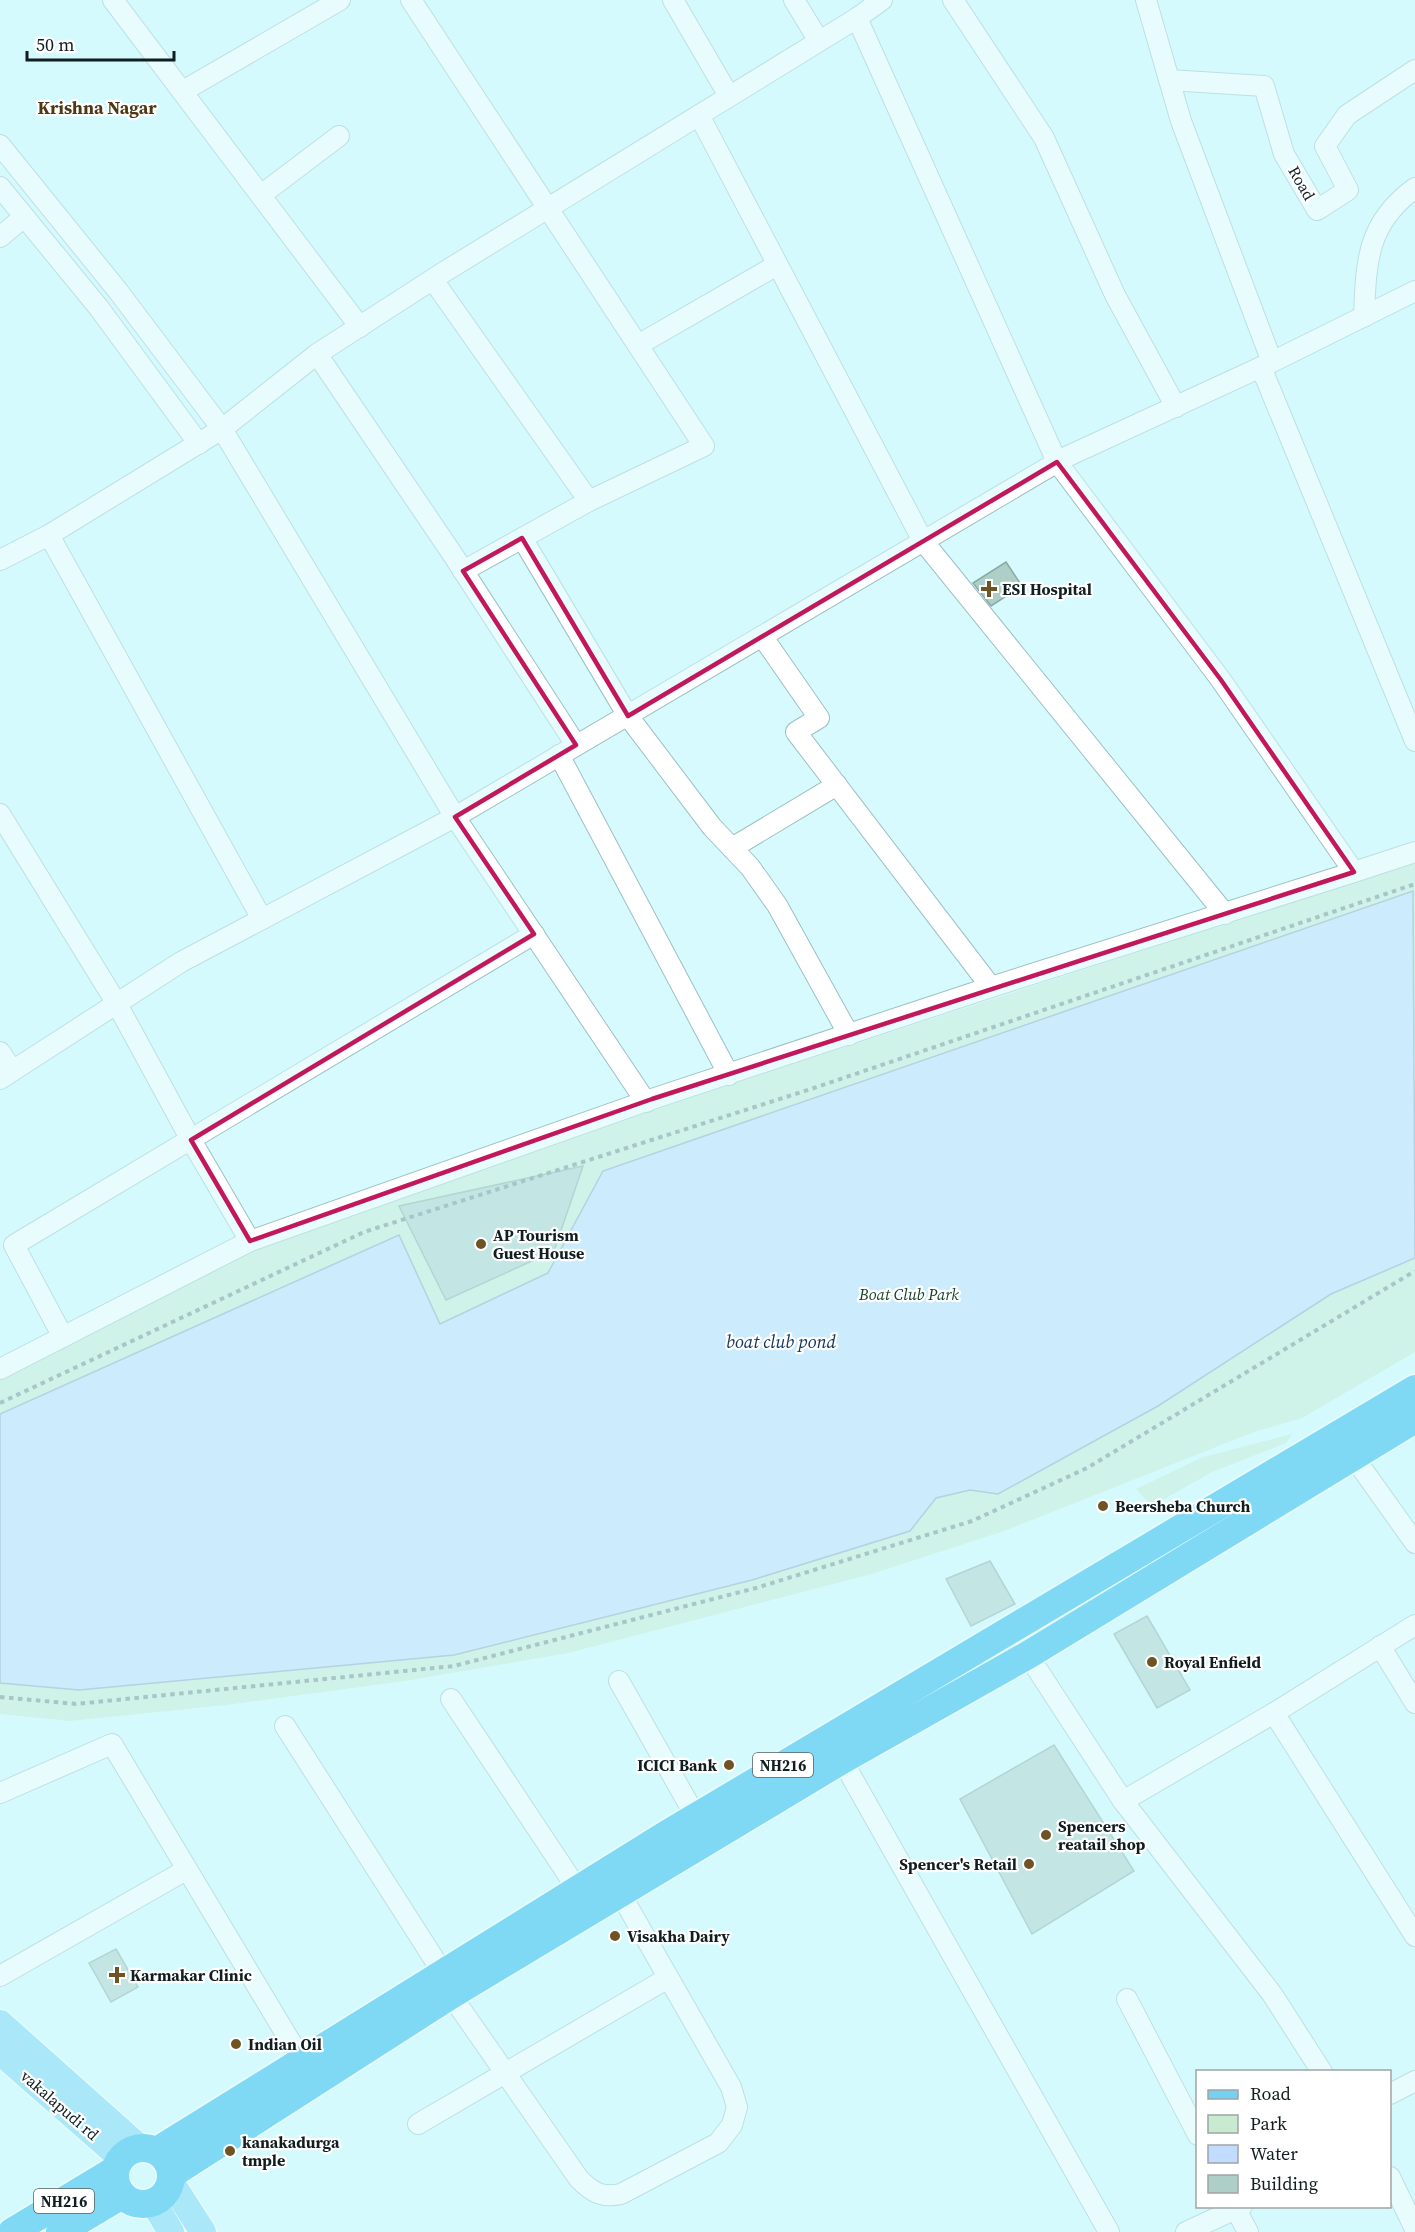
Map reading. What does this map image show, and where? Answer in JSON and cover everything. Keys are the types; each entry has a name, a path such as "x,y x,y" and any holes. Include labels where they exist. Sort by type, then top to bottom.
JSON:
{"highway":[{"name":"NH216","path":"12,2232 144,2172 447,1984 578,1890 696,1817 1415,1389"},
{"name":"NH216","path":"60,2232 302,2061 620,1893 842,1760 1028,1654 1415,1419"}],"main road":[{"path":"0,2024 203,2232"},
{"name":"vakalapudi rd","path":"0,2052 144,2172"},
{"path":"144,2172 171,2232"}],"street":[{"path":"113,0 360,327"},
{"path":"183,91 340,0"},
{"path":"411,0 704,446 589,501 463,571"},
{"path":"673,0 729,96"},
{"path":"794,0 819,41"},
{"path":"4,550 49,535 199,444 222,429 317,354 547,208 857,18 882,0"},
{"path":"953,0 1044,138 1115,295 1176,406"},
{"path":"1146,0 1181,121 1267,365 1415,741"},
{"path":"857,18 1057,462 1221,680 1354,872"},
{"name":"Road","path":"1169,80 1264,86 1284,154 1317,210 1348,190 1325,146 1347,116 1415,70"},
{"path":"699,115 923,541 1225,914"},
{"path":"261,195 339,136"},
{"path":"0,145 118,291 222,429 455,817 646,1102"},
{"path":"0,187 99,308 199,444"},
{"path":"1364,317 1366,267 1373,237 1385,215 1415,188"},
{"path":"0,237 24,217"},
{"path":"638,345 777,265"},
{"path":"433,280 589,501"},
{"path":"0,1052 6,1075 181,962 455,817 1057,462 1267,365 1415,291"},
{"path":"317,354 463,571 567,750 729,1075"},
{"path":"49,535 262,919"},
{"path":"522,538 628,716 687,795 750,867 777,904 849,1035"},
{"path":"762,636 819,718 796,732 991,987"},
{"path":"732,848 837,785"},
{"path":"0,814 117,1004 190,1140 250,1241"},
{"path":"0,1369 250,1241 646,1102 991,987 1415,852"},
{"path":"63,1337 14,1245 534,934"},
{"path":"1353,1456 1415,1543"},
{"path":"1123,1802 1274,1713 1415,1625"},
{"path":"1014,1628 1028,1654 1123,1802 1272,1994 1321,2070"},
{"path":"1380,1646 1415,1703"},
{"path":"619,1681 696,1817"},
{"path":"451,1699 578,1890"},
{"path":"1274,1713 1414,1931"},
{"path":"285,1726 505,2073 579,2179 592,2192 605,2197 621,2194 718,2143 732,2125 737,2107 731,2087 620,1893"},
{"path":"0,1793 112,1744 302,2061"},
{"path":"842,1760 1109,2232"},
{"path":"0,1976 186,1869"},
{"path":"418,2124 668,1978"},
{"path":"1127,1999 1196,2133"},
{"path":"1391,2093 1415,2081"},
{"path":"1391,2181 1415,2229"},
{"path":"1186,2232 1237,2208 1248,2232"}],"path":[{"path":"0,1403 364,1232 811,1089 1415,885"},
{"path":"0,1697 76,1704 454,1666 756,1588 972,1521 1087,1468 1415,1270"}],"highlighted area":[{"path":"1057,462 1221,680 1354,872 652,1099 250,1241 191,1140 534,934 455,817 576,745 463,571 522,538 628,716"}],"green space":[{"name":"boat club pond","path":"1415,862 1415,1352 1302,1418 1254,1432 1004,1531 868,1575 568,1653 405,1681 226,1705 70,1721 0,1714 0,1374 228,1253 645,1112"},
{"path":"1292,1434 1286,1443 1212,1472 1152,1506 1136,1489 1203,1457"}],"water":[{"name":"boat club pond","path":"1413,891 1415,1258 1331,1294 1158,1406 998,1494 970,1490 936,1498 910,1531 752,1580 454,1655 79,1690 0,1683 0,1414 399,1235 440,1324 548,1273 603,1171"}],"building":[{"path":"1006,562 1022,586 991,606 973,583"},
{"name":"AP Tourism Guest House","path":"583,1166 554,1251 446,1300 399,1206"},
{"path":"990,1561 1015,1604 971,1626 946,1579"},
{"name":"Royal Enfield","path":"1147,1616 1190,1690 1157,1708 1114,1634"},
{"name":"Spencers reatail shop","path":"1054,1745 1134,1871 1032,1934 960,1799"},
{"path":"116,1949 138,1987 111,2002 89,1963"}],"place":[{"name":"ESI Hospital","path":"989,589"},
{"name":"AP Tourism Guest House","path":"481,1244"},
{"name":"Beersheba Church","path":"1103,1506"},
{"name":"Royal Enfield","path":"1152,1662"},
{"name":"ICICI Bank","path":"729,1765"},
{"name":"Spencers reatail shop","path":"1046,1835"},
{"name":"Spencer's Retail","path":"1029,1864"},
{"name":"Visakha Dairy","path":"615,1936"},
{"name":"Karmakar Clinic","path":"117,1975"},
{"name":"Indian Oil","path":"236,2044"},
{"name":"kanakadurga tmple","path":"230,2151"}],"district":[{"name":"Krishna Nagar","path":"97,107"}],"park label":[{"name":"Boat Club Park","path":"909,1294"}]}
